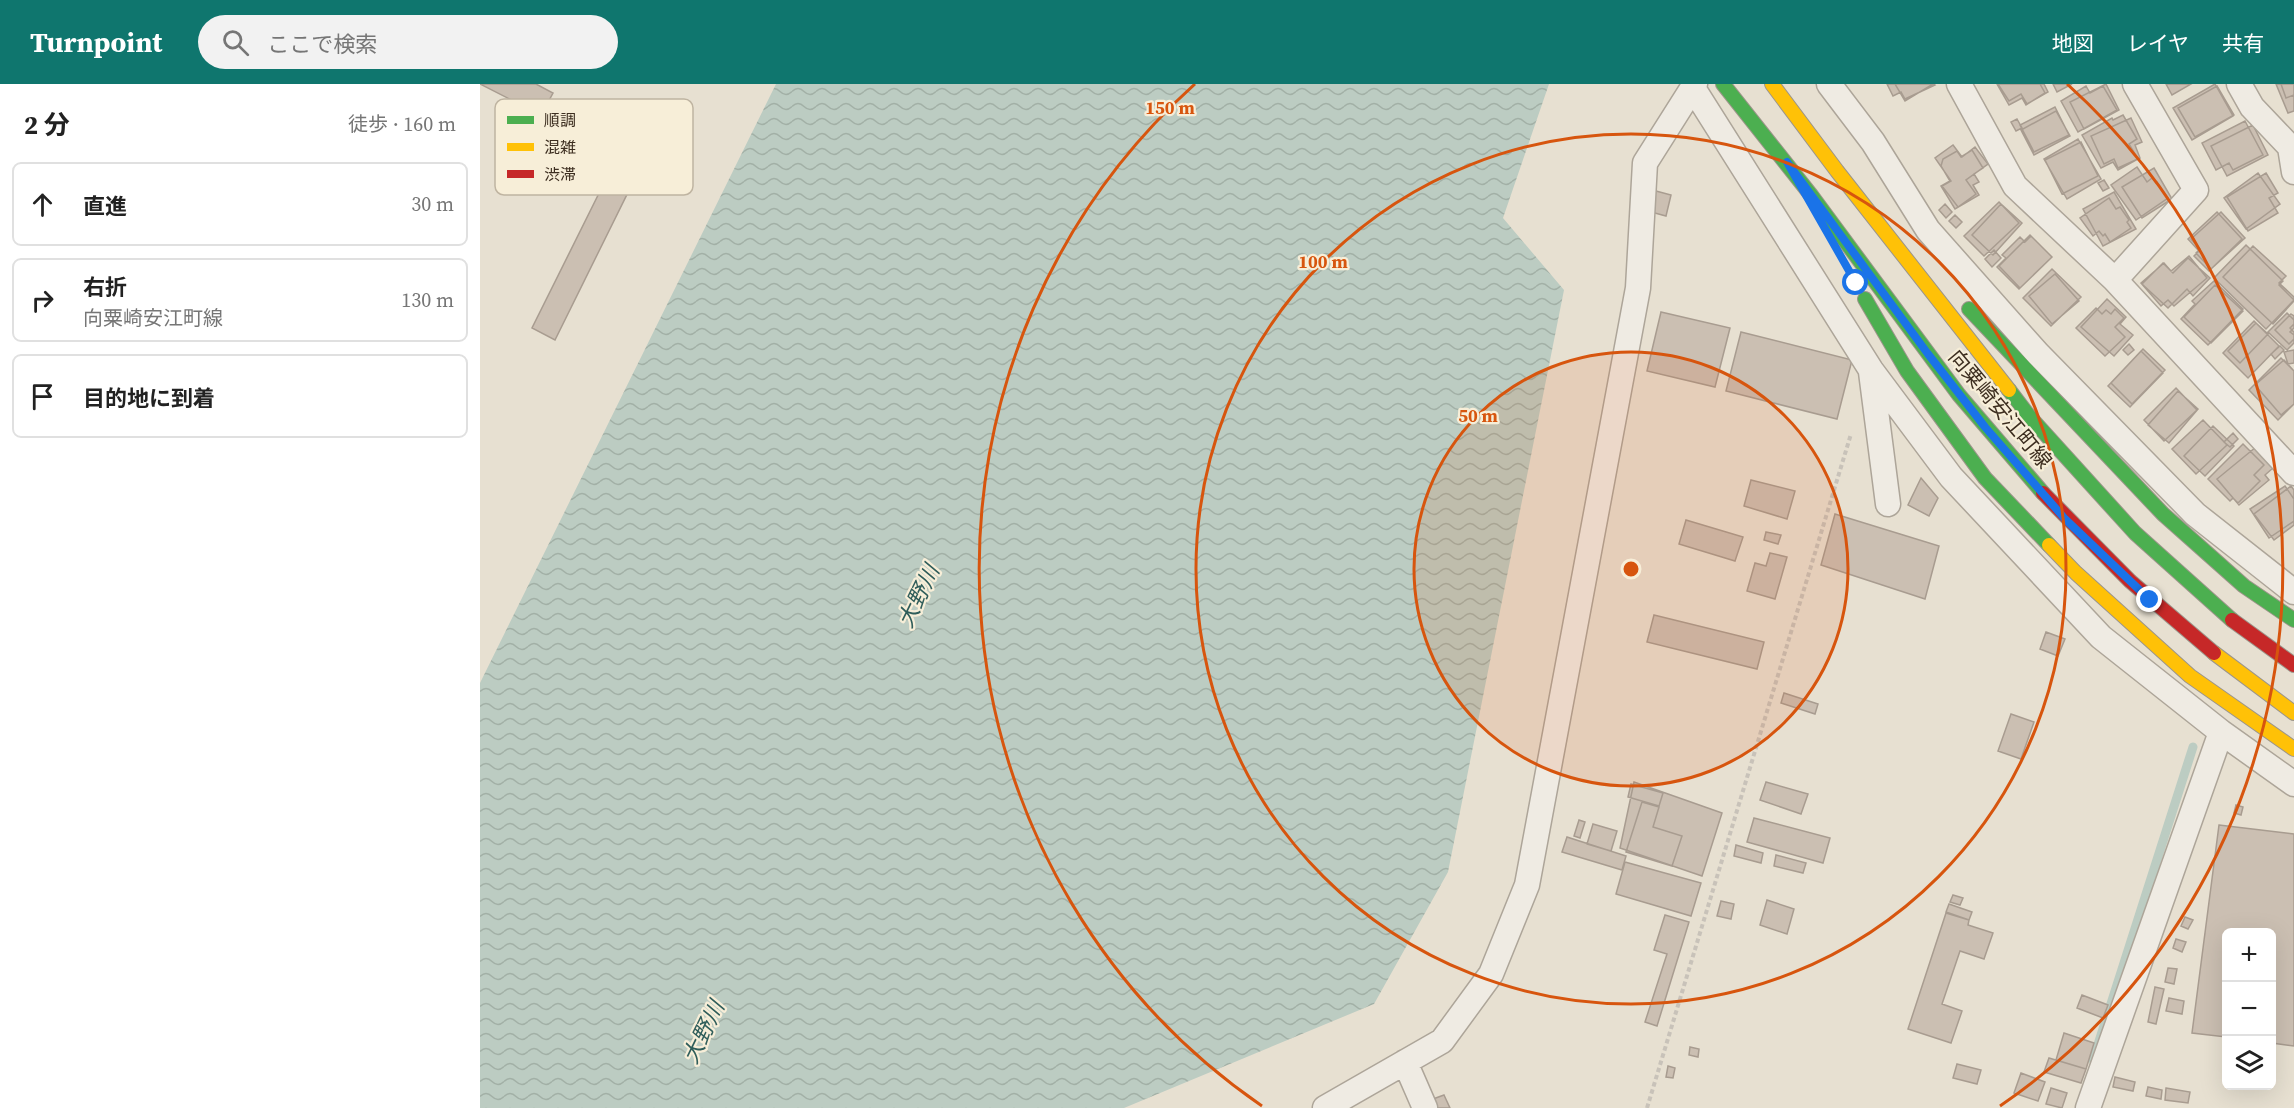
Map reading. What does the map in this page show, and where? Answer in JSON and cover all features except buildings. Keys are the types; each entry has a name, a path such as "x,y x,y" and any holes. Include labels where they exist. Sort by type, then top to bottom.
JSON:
{"main road":[{"name":"向粟崎安江町線","path":"1723,84 1787,162 1985,427 2065,519 2150,600 2263,692 2294,713"},
{"name":"向粟崎安江町線","path":"1772,84 1837,171 2029,416 2127,524 2227,616 2294,665"},
{"path":"1787,162 1844,263"},
{"path":"1837,171 1936,274"},
{"path":"1856,283 1907,371 1985,478 2076,573 2190,676 2294,749"},
{"path":"1960,300 2163,514 2244,586 2294,620"}],"street":[{"path":"1829,84 1873,142 1928,230 2038,354 2195,514 2294,592"},
{"path":"1959,84 2015,186 2115,280 2294,473"},
{"path":"2115,280 2196,190 2135,84"},
{"path":"2239,84 2252,107 2292,146 2294,172"},
{"path":"1324,1108 1442,1041 1491,974 1527,885 1638,288 1645,163 1694,86 1871,370 1951,477 2101,637 2221,732 2294,784"},
{"path":"1871,370 1888,504"},
{"path":"2088,1108 2221,732"},
{"path":"1405,1062 1425,1108"}],"path":[{"path":"1647,1108 1854,427"}],"water":[{"name":"大野川","path":"776,84 1549,84 1503,218 1564,290 1448,872 1374,1004 1124,1108 480,1108 480,683"}],"waterway":[{"path":"2093,1060 2193,747"}],"traffic: fast":[{"path":"1723,84 1811,195 1959,395 2043,493"},
{"path":"1865,299 1907,371 1985,478 2049,545"},
{"path":"1969,309 2163,514 2244,586 2294,620"},
{"path":"2009,390 2029,416 2135,533 2232,620"}],"traffic: slow":[{"path":"1772,84 1837,171 2009,390"},
{"path":"2049,545 2076,573 2190,676 2294,749"},
{"path":"2214,653 2294,713"}],"traffic: jam":[{"path":"2043,493 2130,581 2214,653"},
{"path":"2232,620 2294,665"}],"route":[{"path":"1856,283 1787,162 1928,354 1985,427 2065,519 2150,600"}]}
